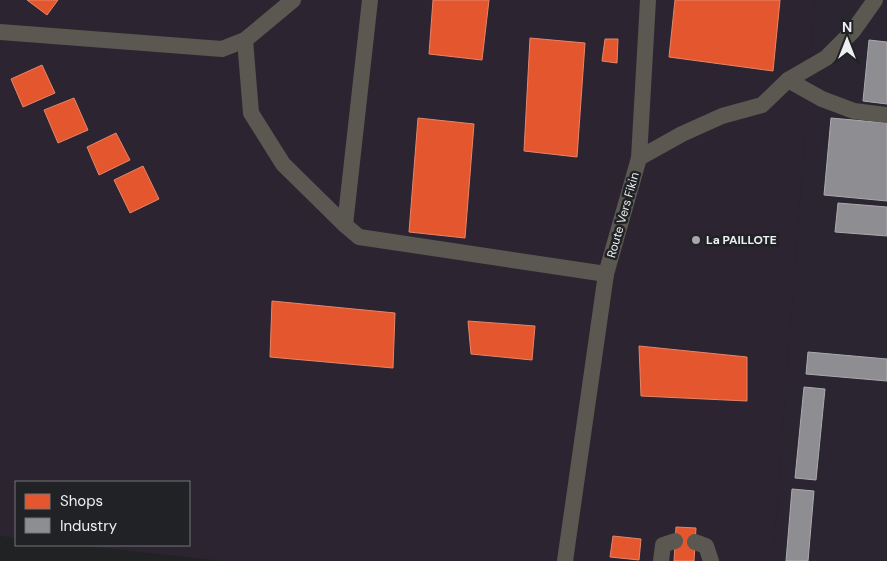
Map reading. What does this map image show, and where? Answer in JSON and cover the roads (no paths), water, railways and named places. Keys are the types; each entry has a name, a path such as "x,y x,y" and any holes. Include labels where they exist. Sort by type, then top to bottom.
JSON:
{"street":[{"path":"0,32 222,49 245,40 293,0"},
{"path":"345,225 370,0"},
{"path":"639,158 648,0"},
{"name":"Route Vers Fikin","path":"565,561 606,274 639,158 682,134 722,116 762,105 788,80 826,58 853,31 875,0"},
{"path":"245,40 251,113 283,164 359,237 606,274"},
{"path":"788,80 822,99 854,111 887,116"},
{"path":"660,561 663,545 675,541"},
{"path":"695,542 706,546 711,561"}],"place":[{"name":"La PAILLOTE","path":"696,240"}]}
